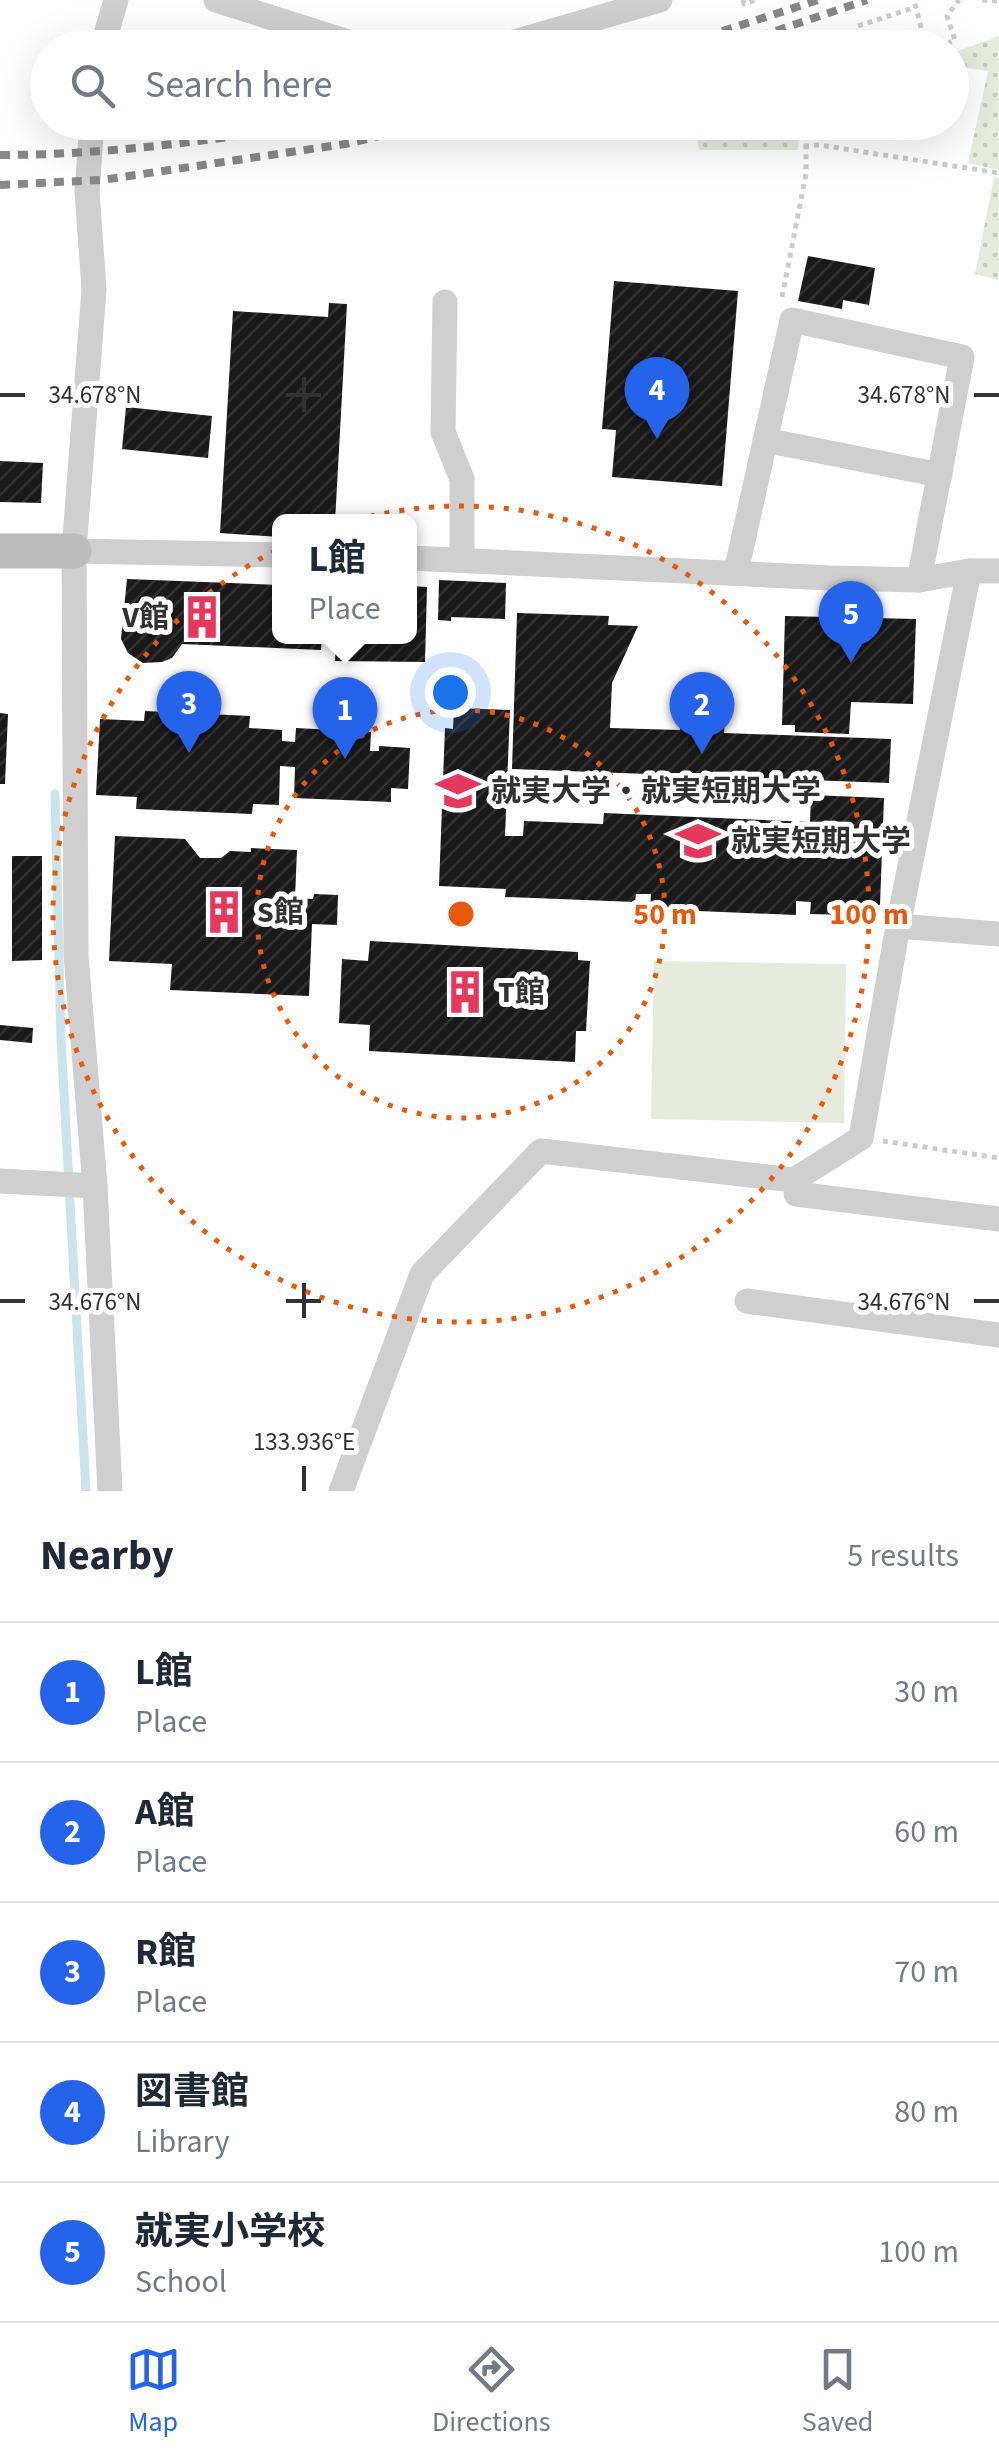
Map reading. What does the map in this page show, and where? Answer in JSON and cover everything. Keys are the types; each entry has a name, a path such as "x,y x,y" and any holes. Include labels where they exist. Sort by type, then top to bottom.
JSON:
{"street":[{"path":"107,30 116,0"},
{"path":"216,0 310,30"},
{"path":"555,30 660,0"},
{"path":"91,140 87,192 94,289 74,552 77,1186 110,1491"},
{"path":"445,302 442,432 462,479 462,560"},
{"path":"736,572 792,320 962,357 920,580"},
{"path":"765,440 940,475"},
{"path":"0,551 272,554"},
{"path":"417,558 920,580 969,571 999,572"},
{"path":"341,1491 422,1274 541,1150 794,1180 861,1138 898,926 969,571"},
{"path":"898,926 999,934"},
{"path":"0,1181 77,1186"},
{"path":"796,1194 999,1218"},
{"path":"747,1300 999,1335"}],"path":[{"path":"743,0 744,4 753,1"},
{"path":"952,30 947,16 959,0"},
{"path":"982,0 999,1"},
{"path":"858,26 915,4 922,30"},
{"path":"792,320 780,306 806,174 804,140"},
{"path":"804,146 819,145 999,174"},
{"path":"861,1138 999,1158"}],"shaded area":[{"path":"999,36 999,170 968,163 988,71 969,68 969,47"},
{"path":"697,140 799,140 798,150 699,150"},
{"path":"994,177 999,178 999,280 975,274"},
{"path":"654,961 846,964 844,1123 651,1119"}],"building":[{"path":"808,256 875,268 869,305 843,300 842,309 798,301"},
{"path":"614,281 738,291 722,486 612,477 616,430 602,429"},
{"path":"329,303 347,304 335,514 272,514 272,536 220,533 233,311 328,317"},
{"path":"126,407 212,416 208,458 122,449"},
{"path":"0,461 43,463 41,503 0,502"},
{"name":"V館","path":"127,579 272,585 272,644 321,644 321,650 182,644 172,658 143,663 128,653 121,639"},
{"path":"439,580 506,583 505,619 438,620"},
{"path":"417,586 427,587 425,662 335,661 336,644 417,644"},
{"path":"517,613 609,616 608,625 638,626 612,683 610,728 680,730 681,699 726,701 724,733 891,739 889,783 512,769"},
{"path":"785,616 916,619 913,704 851,702 849,734 795,732 795,725 782,725"},
{"path":"454,708 510,710 505,836 523,836 524,821 603,824 604,813 810,822 811,795 884,798 880,905 846,904 846,915 810,914 811,902 796,901 796,915 650,909 651,894 636,894 635,902 505,897 506,889 439,886 445,728 453,729"},
{"path":"145,711 250,716 249,728 282,730 282,741 295,742 296,728 371,732 370,751 379,751 379,746 410,748 408,789 391,788 391,802 294,798 295,767 280,766 279,805 253,804 252,814 136,809 137,797 96,795 100,719 144,721"},
{"path":"0,713 8,714 5,784 0,784"},
{"name":"S館","path":"115,836 185,839 200,858 221,858 230,851 251,852 251,848 297,850 295,898 338,895 337,925 312,924 309,996 170,990 172,964 109,961"},
{"path":"12,856 42,856 42,960 12,961"},
{"name":"T館","path":"370,941 578,952 578,960 590,961 586,1031 576,1031 575,1062 369,1051 370,1025 339,1023 342,959 368,961"},
{"path":"0,1025 33,1028 32,1043 0,1040"}],"waterway":[{"path":"55,794 61,1039 86,1491"}],"railway":[{"path":"726,30 818,0"},
{"path":"778,30 867,0"},
{"path":"0,155 125,149 207,140"},
{"path":"0,185 102,180 362,140"}],"place":[{"name":"図書館","path":"657,439"},
{"name":"V館","path":"202,617"},
{"name":"就実小学校","path":"851,663"},
{"name":"R館","path":"189,753"},
{"name":"A館","path":"702,754"},
{"name":"L館","path":"345,759"},
{"name":"就実大学・就実短期大学","path":"458,791"},
{"name":"就実短期大学","path":"698,841"},
{"name":"S館","path":"224,912"},
{"name":"T館","path":"465,992"}]}
